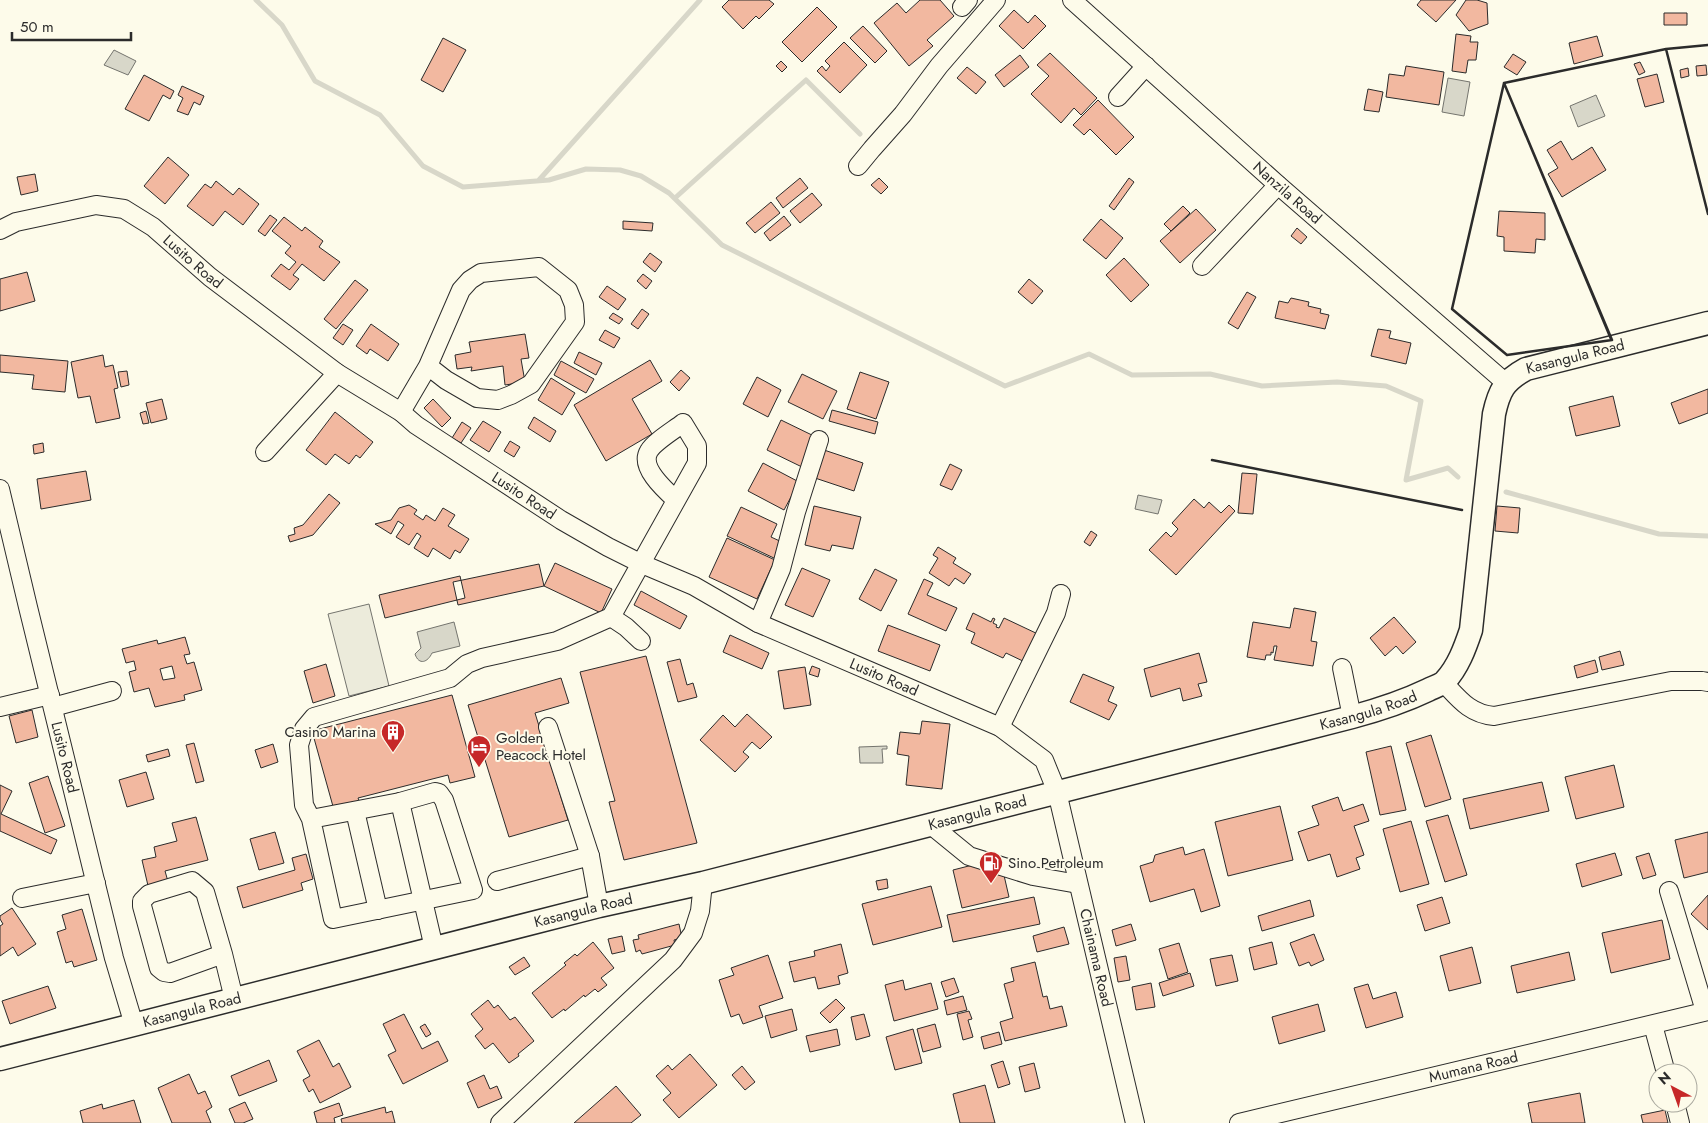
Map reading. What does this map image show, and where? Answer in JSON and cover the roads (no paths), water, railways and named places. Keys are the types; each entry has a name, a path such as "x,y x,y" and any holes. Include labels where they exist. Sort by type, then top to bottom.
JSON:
{"main road":[{"name":"Kasangula Road","path":"0,1059 599,906 703,883 1390,706 1444,682 1466,647 1471,630 1494,414 1498,397 1506,382 1526,369 1708,323"}],"street":[{"path":"858,166 904,114 939,66 996,0"},
{"name":"Nanzila Road","path":"1072,0 1278,185 1506,382"},
{"path":"1118,97 1146,66"},
{"path":"1202,266 1278,185"},
{"name":"Lusito Road","path":"0,230 16,222 96,205 124,209 154,226 210,277 338,373 400,412 416,425 561,520 642,564 694,586 758,624 1000,727 1044,760 1057,792"},
{"path":"400,412 428,366 462,290 470,280 481,273 539,266 568,290 574,305 575,322 531,384 511,396 498,400 477,398 446,380 428,366"},
{"path":"265,452 338,373"},
{"path":"758,624 781,569 796,512 819,440"},
{"name":"Lusito Road","path":"0,489 114,958 134,1025"},
{"path":"311,820 400,802 435,792 439,793 444,800 473,890 334,919 311,820 304,804 299,745 304,729 314,717 450,678 467,664 482,658 557,641 611,617 676,500"},
{"path":"1000,727 1056,614 1061,594"},
{"path":"611,617 626,627 641,641"},
{"path":"1342,668 1352,717"},
{"path":"1444,682 1465,705 1482,715 1494,716 1671,681 1702,680 1708,682"},
{"path":"0,707 112,691"},
{"path":"548,727 590,856 599,906"},
{"name":"Chainama Road","path":"1057,792 1136,1123"},
{"path":"400,802 434,948"},
{"path":"355,811 378,910"},
{"path":"931,824 969,856 1033,876 1078,884"},
{"path":"497,881 590,856"},
{"path":"223,954 170,973 164,972 159,968 142,901 149,894 192,881 205,892 223,954 234,999"},
{"path":"22,898 96,883"},
{"path":"500,1123 673,960 693,933 700,911 703,883"},
{"path":"1669,891 1706,1011"},
{"name":"Mumana Road","path":"1239,1123 1706,1011"},
{"path":"1653,1025 1663,1063"}],"waterway":[{"path":"256,0 282,25 315,81 380,115 423,166 463,187 549,180 586,169 620,170 641,176 669,193 722,245 1005,386 1089,354 1132,375 1210,374 1262,386 1337,382 1386,386 1421,401 1406,480 1448,468 1458,477"},
{"path":"539,180 700,0"},
{"path":"675,198 806,80 860,134"},
{"path":"1506,492 1659,534 1708,536"}],"place":[{"name":"Casino Marina","path":"393,753"},
{"name":"Golden Peacock Hotel","path":"479,768"},
{"name":"Sino Petroleum","path":"991,884"}]}
